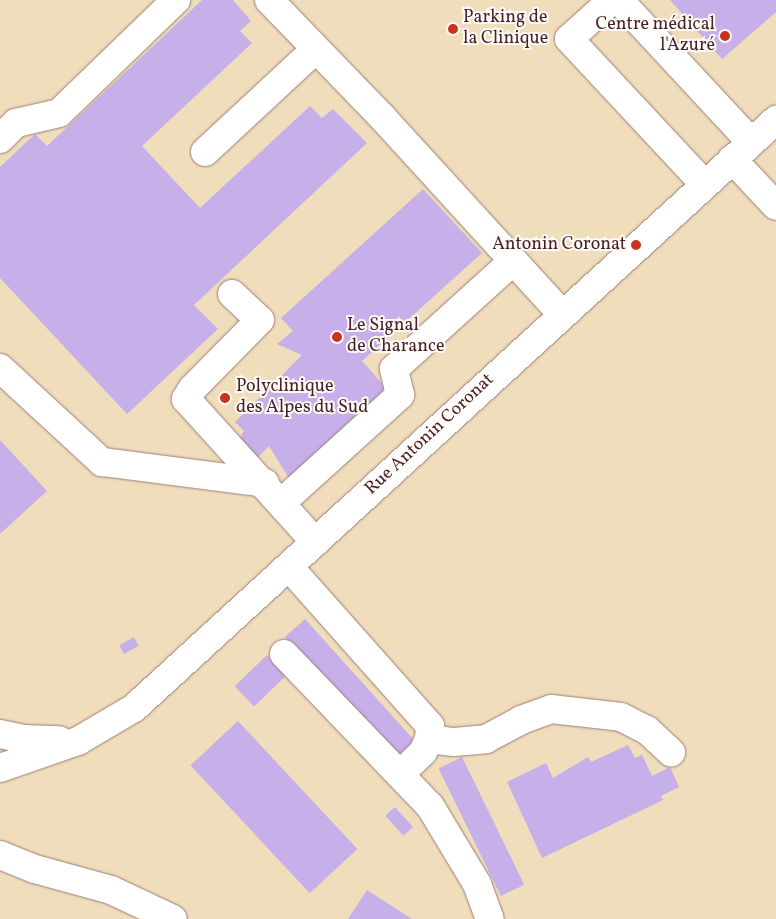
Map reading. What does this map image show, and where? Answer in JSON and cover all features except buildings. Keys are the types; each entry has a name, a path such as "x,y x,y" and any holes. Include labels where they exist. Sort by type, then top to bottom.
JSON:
{"street":[{"path":"0,139 16,123 59,112 176,0"},
{"path":"269,0 561,313"},
{"path":"612,0 569,39 704,184"},
{"path":"619,0 742,150 776,206"},
{"path":"205,152 316,49"},
{"name":"Rue Antonin Coronat","path":"0,768 78,741 134,708 561,313 776,120"},
{"path":"0,368 102,462 273,493 400,395 394,369 513,261"},
{"path":"232,294 260,320 192,388 186,399 273,493 315,542"},
{"path":"289,566 430,726 429,739 423,752 400,774"},
{"path":"284,654 430,806 477,884 490,919"},
{"path":"429,739 454,742 486,739 520,720 551,709 621,717 647,730 672,752"},
{"path":"0,734 24,739 78,741"},
{"path":"3,853 35,869 111,890 173,919"}],"place":[{"name":"Parking de la Clinique","path":"453,29"},
{"name":"Centre médical l'Azuré","path":"725,36"},
{"name":"Antonin Coronat","path":"636,245"},
{"name":"Le Signal de Charance","path":"337,337"},
{"name":"Polyclinique des Alpes du Sud","path":"225,398"}]}
